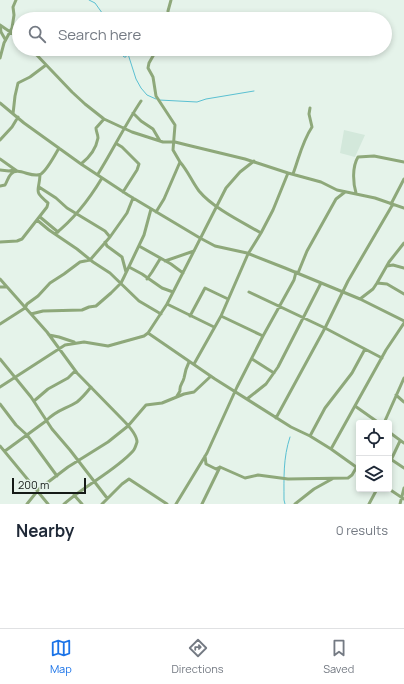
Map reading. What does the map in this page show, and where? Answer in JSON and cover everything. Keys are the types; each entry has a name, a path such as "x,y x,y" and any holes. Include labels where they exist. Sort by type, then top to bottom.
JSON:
{"street":[{"path":"13,12 13,7 16,0"},
{"path":"168,12 171,0"},
{"path":"0,58 5,39 12,24"},
{"path":"5,39 0,30 0,26 10,31"},
{"path":"37,56 72,92 104,119 124,128 165,143 175,142 254,161 288,173 316,180 334,189 356,193 404,208"},
{"path":"153,56 148,68 153,77 156,96 175,125 174,152 180,162 200,192 217,207 237,220 261,232"},
{"path":"13,114 18,83 46,66"},
{"path":"98,174 141,101"},
{"path":"0,103 81,164 123,192 200,238 215,246 248,254 297,273 360,299 404,322 331,449"},
{"path":"293,174 304,139 312,127 309,114 310,108"},
{"path":"133,113 141,121 153,128 160,141"},
{"path":"0,140 12,127 18,117"},
{"path":"81,164 92,153 96,146 98,136 96,128 104,119"},
{"path":"117,144 139,164 137,170 123,192"},
{"path":"0,242 21,240 38,219 48,203 38,195 40,175 59,148"},
{"path":"356,193 354,178 356,160 358,157 374,156 404,162"},
{"path":"0,158 18,172 40,175"},
{"path":"0,387 64,345 84,342 108,346 144,336 148,333 161,314 173,292 228,186 242,170 254,161"},
{"path":"156,212 164,199 180,162"},
{"path":"0,170 14,170"},
{"path":"0,186 5,185 11,173 18,172"},
{"path":"194,364 221,316 248,254 275,205 288,173"},
{"path":"57,233 76,214 102,178"},
{"path":"276,418 392,204 404,178"},
{"path":"39,187 76,214 105,231 110,237"},
{"path":"176,504 205,456 235,391 294,280 307,251 336,199 345,192"},
{"path":"0,324 25,307 53,281 80,262 91,259 110,237 127,213 133,198"},
{"path":"31,314 82,310 90,306 96,306 121,283 139,246 149,221 151,209"},
{"path":"38,219 121,283 128,292 139,301 161,314"},
{"path":"106,242 107,246 122,257 127,272"},
{"path":"360,299 377,283 387,266 404,243"},
{"path":"139,246 183,273"},
{"path":"165,261 194,251"},
{"path":"147,279 160,258"},
{"path":"387,266 393,265 404,268"},
{"path":"129,267 162,288 173,292"},
{"path":"0,279 31,314 75,370 128,426 136,440 135,448 115,466 74,495 64,504"},
{"path":"247,399 266,384 274,373 321,283"},
{"path":"377,283 386,284 404,294"},
{"path":"0,287 7,287"},
{"path":"190,316 205,288 228,299"},
{"path":"249,292 325,328 382,358"},
{"path":"166,304 214,327"},
{"path":"221,316 263,336"},
{"path":"148,333 189,362 276,418 310,436 356,467"},
{"path":"49,336 76,342"},
{"path":"310,436 325,408 352,373 365,349"},
{"path":"0,359 34,401 46,421 107,498"},
{"path":"252,359 274,373"},
{"path":"177,397 184,378 184,372 189,362"},
{"path":"34,401 48,389 68,378 75,370"},
{"path":"27,504 38,491 57,476 108,442 128,426 146,404 162,403 185,393 196,391 202,383 211,376"},
{"path":"385,420 404,378"},
{"path":"4,450 63,408 78,401 91,387"},
{"path":"396,395 404,402"},
{"path":"0,404 16,425 27,435 57,476"},
{"path":"355,406 375,420"},
{"path":"392,434 404,443"},
{"path":"392,456 400,441"},
{"path":"0,446 48,504"},
{"path":"205,456 206,463 208,465 216,470 220,467"},
{"path":"392,460 404,468"},
{"path":"220,467 244,478 258,475 288,479 349,478 356,470"},
{"path":"202,504 220,467"},
{"path":"294,504 314,489 334,478"},
{"path":"102,504 125,481 130,479 167,504"},
{"path":"395,493 404,488"},
{"path":"400,504 403,499 404,488"},
{"path":"392,491 403,499"},
{"path":"369,504 375,492"},
{"path":"74,495 82,504"}],"shaded area":[{"path":"344,130 365,135 355,157 340,153"}],"waterway":[{"path":"89,0 95,3 101,12"},
{"path":"123,56 126,56"},
{"path":"129,56 136,79 141,88 147,95 156,99"},
{"path":"159,100 197,102 206,99 254,91"},
{"path":"285,504 284,468 290,437"}]}
